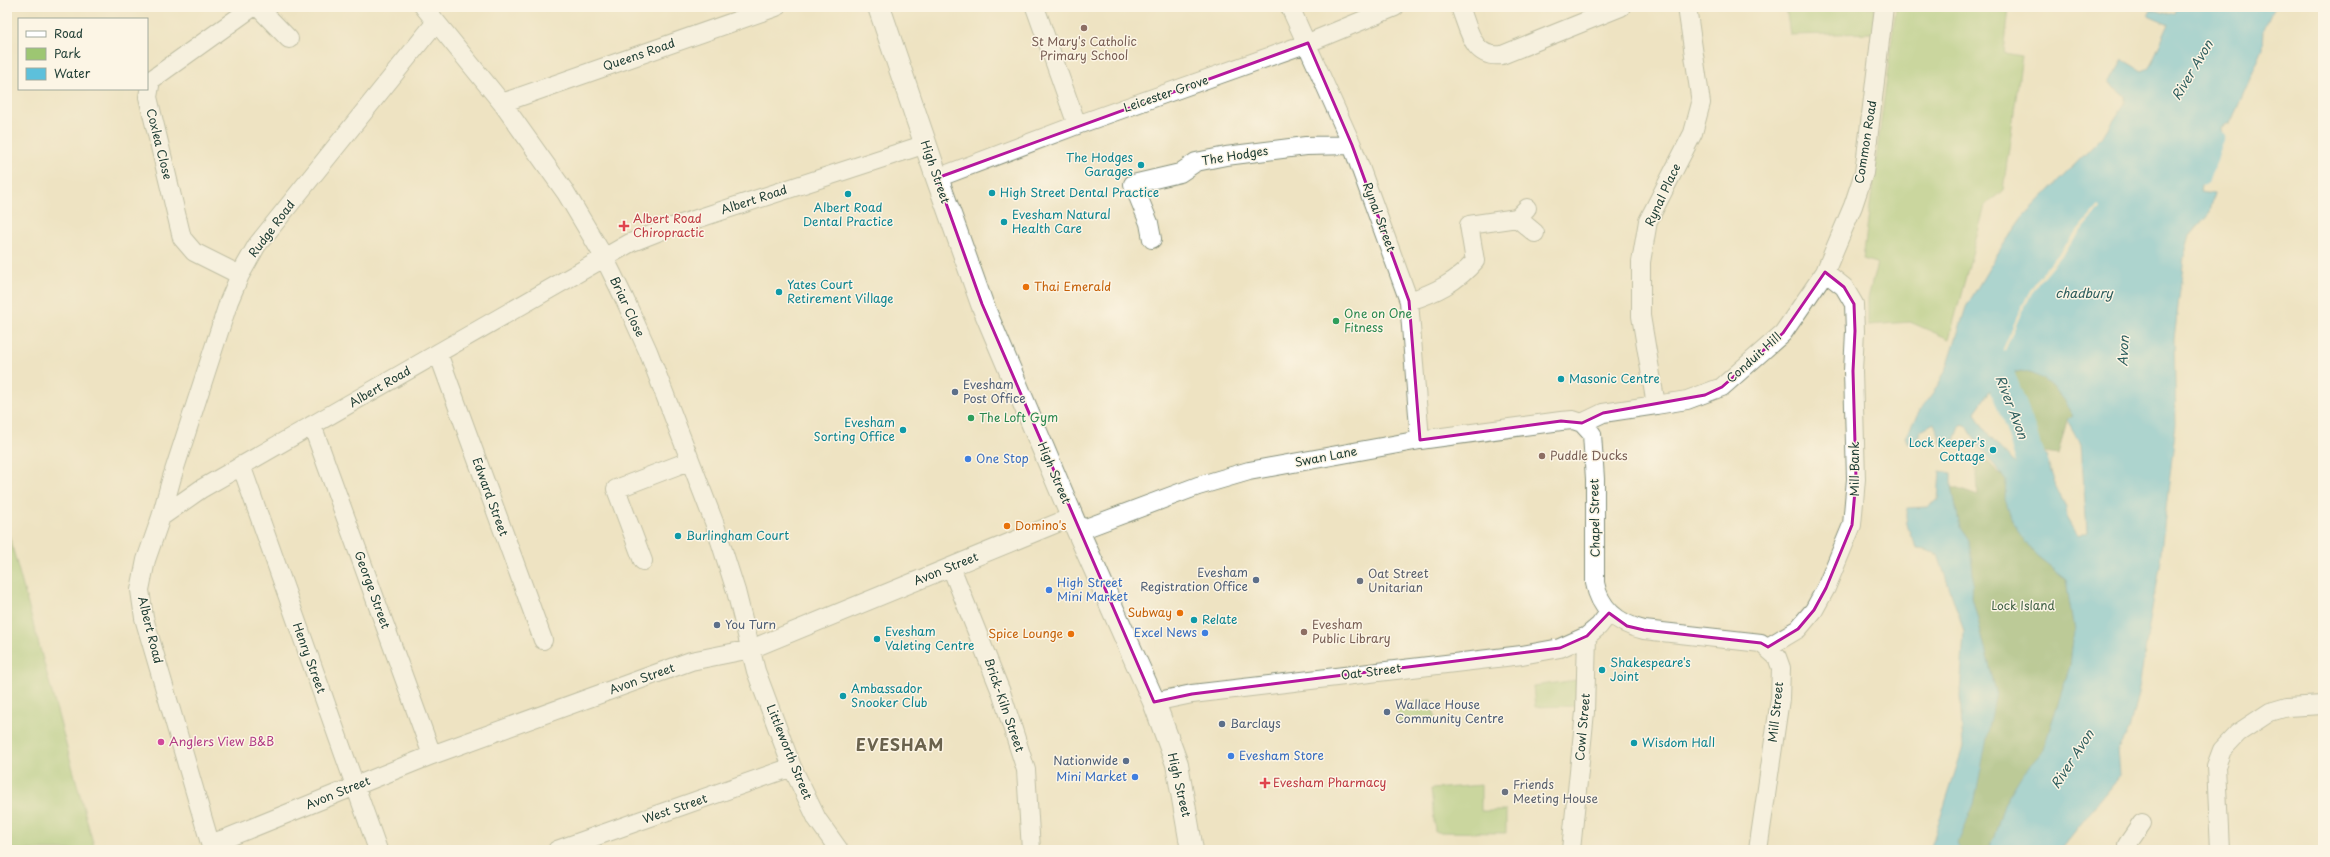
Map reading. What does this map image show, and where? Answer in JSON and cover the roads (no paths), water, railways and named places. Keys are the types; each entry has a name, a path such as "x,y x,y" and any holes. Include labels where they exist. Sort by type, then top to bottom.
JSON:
{"main road":[{"name":"High Street","path":"879,7 926,144 936,178 982,304 1075,524 1154,702 1177,764 1192,850"}],"street":[{"name":"Coxlea Close","path":"240,275 194,252 182,238 148,97 151,80 253,7"},
{"path":"258,7 288,39"},
{"name":"Briar Close","path":"424,7 502,103 566,193 604,257 648,351 689,461 714,522 736,591 751,649"},
{"name":"Queens Road","path":"502,103 776,7"},
{"path":"1035,7 1077,125"},
{"name":"Rynal Street","path":"1290,7 1308,43 1352,145 1409,301 1420,440"},
{"name":"Leicester Grove","path":"936,178 1077,125 1308,43 1395,7"},
{"path":"1460,7 1477,49 1490,56 1502,55 1621,7"},
{"name":"Rynal Place","path":"1656,405 1642,316 1641,262 1648,221 1693,133 1701,103 1687,7"},
{"name":"Common Road","path":"1825,272 1853,206 1864,173 1884,7"},
{"name":"Rudge Road","path":"161,517 172,477 229,301 240,275 257,245 436,22"},
{"name":"Albert Road","path":"211,846 144,618 140,590 146,560 161,517 185,499 241,465 630,243 663,230 926,144"},
{"name":"The Hodges","path":"1152,239 1149,223 1134,184 1180,173 1196,162 1226,156 1306,146 1352,145"},
{"path":"1409,301 1446,286 1465,273 1475,261 1469,225 1522,213 1535,233"},
{"name":"Conduit Hill","path":"1656,405 1687,400 1722,387 1783,333 1825,272"},
{"name":"Mill Bank","path":"1768,647 1798,629 1814,610 1826,588 1852,525 1856,479 1853,371 1855,331 1854,304 1844,287 1825,272"},
{"name":"Edward Street","path":"438,353 543,640"},
{"path":"1582,423 1603,413 1656,405"},
{"name":"Swan Lane","path":"1075,524 1244,473 1420,440 1561,421 1573,420 1582,423"},
{"name":"Chapel Street","path":"1582,423 1592,434 1595,479 1596,591 1609,613"},
{"name":"George Street","path":"312,425 432,755"},
{"path":"642,561 616,489 689,461"},
{"name":"Henry Street","path":"241,465 378,850"},
{"name":"Avon Street","path":"211,846 227,838 432,755 691,661 751,649 951,567 1075,524"},
{"name":"Brick-Kiln Street","path":"951,567 1001,692 1026,770 1031,850"},
{"path":"1587,636 1599,626 1609,613 1627,626 1644,630 1761,643 1768,647"},
{"name":"Oat Street","path":"1154,702 1192,694 1522,655 1560,648 1587,636"},
{"name":"Cowl Street","path":"1571,850 1585,712 1587,636"},
{"name":"Mill Street","path":"1758,850 1780,699 1781,668 1777,657 1768,647"},
{"name":"Littleworth Street","path":"751,649 756,671 792,767 817,819 839,850"},
{"path":"2220,850 2216,766 2219,756 2229,741 2238,733 2270,712 2288,707 2323,705"},
{"name":"West Street","path":"557,850 792,767"},
{"path":"2129,850 2127,845 2142,823"}],"water":[{"name":"chadbury","path":"2177,7 2274,7 2264,29 2263,49 2231,122 2221,127 2222,135 2208,142 2200,192 2214,194 2210,212 2190,235 2184,257 2174,340 2176,424 2160,560 2138,694 2129,730 2118,749 2120,775 2060,850 1987,850 1994,837 2004,804 2021,776 2042,753 2070,666 2074,630 2066,580 2036,556 2012,521 2005,499 2006,480 1977,443 1967,426 1961,424 1953,446 1943,446 1934,423 1921,430 1916,441 1908,444 1905,437 1922,407 1937,387 1947,367 1966,307 2001,248 2024,216 2105,134 2125,103 2125,96 2109,83 2123,60 2142,71 2149,68 2169,24 2148,15 2151,9 2170,15 2175,14","holes":["2020,371 2028,372 2044,380 2051,386 2073,415 2067,419 2081,444 2087,532 2078,536 2067,517 2066,507 2056,487 2046,456 2033,449 2024,452 2025,461 2021,468 2007,456 1983,428 1975,412 1994,385 2002,393 2005,401 2016,396 2010,374"]},
{"path":"1940,471 1952,473 1952,487 1960,528 1969,541 1973,572 1972,597 1996,692 1974,804 1958,843 1960,850 1930,850 1963,747 1960,695 1964,631 1938,555 1926,550 1918,549 1910,534 1906,518 1907,508 1928,507 1938,500"}],"waterway":[{"path":"2202,177 2216,138"},
{"name":"River Avon","path":"1994,362 2019,424 2038,489"}],"place":[{"name":"St Mary's Catholic Primary School","path":"1084,28"},
{"name":"The Hodges Garages","path":"1141,165"},
{"name":"High Street Dental Practice","path":"992,193"},
{"name":"Albert Road Dental Practice","path":"848,194"},
{"name":"Evesham Natural Health Care","path":"1004,222"},
{"name":"Albert Road Chiropractic","path":"624,226"},
{"name":"Thai Emerald","path":"1026,287"},
{"name":"Yates Court Retirement Village","path":"779,292"},
{"name":"One on One Fitness","path":"1336,321"},
{"name":"Masonic Centre","path":"1561,379"},
{"name":"Evesham Post Office","path":"955,392"},
{"name":"The Loft Gym","path":"971,418"},
{"name":"Evesham Sorting Office","path":"903,430"},
{"name":"Lock Keeper's Cottage","path":"1993,450"},
{"name":"Puddle Ducks","path":"1542,456"},
{"name":"One Stop","path":"968,459"},
{"name":"Domino's","path":"1007,526"},
{"name":"Burlingham Court","path":"678,536"},
{"name":"Evesham Registration Office","path":"1256,580"},
{"name":"Oat Street Unitarian","path":"1360,581"},
{"name":"High Street Mini Market","path":"1049,590"},
{"name":"Subway","path":"1180,613"},
{"name":"Relate","path":"1194,620"},
{"name":"You Turn","path":"717,625"},
{"name":"Evesham Public Library","path":"1304,632"},
{"name":"Excel News","path":"1205,633"},
{"name":"Spice Lounge","path":"1071,634"},
{"name":"Evesham Valeting Centre","path":"877,639"},
{"name":"Shakespeare's Joint","path":"1602,670"},
{"name":"Ambassador Snooker Club","path":"843,696"},
{"name":"Wallace House Community Centre","path":"1387,712"},
{"name":"Barclays","path":"1222,724"},
{"name":"Anglers View B&B","path":"161,742"},
{"name":"Wisdom Hall","path":"1634,743"},
{"name":"Evesham Store","path":"1231,756"},
{"name":"Nationwide","path":"1126,761"},
{"name":"Mini Market","path":"1135,777"},
{"name":"Evesham Pharmacy","path":"1265,783"},
{"name":"Friends Meeting House","path":"1505,792"}],"district":[{"name":"EVESHAM","path":"900,745"}],"water label":[{"name":"Avon","path":"2123,351"}],"park label":[{"name":"Lock Island","path":"2023,606"}]}
